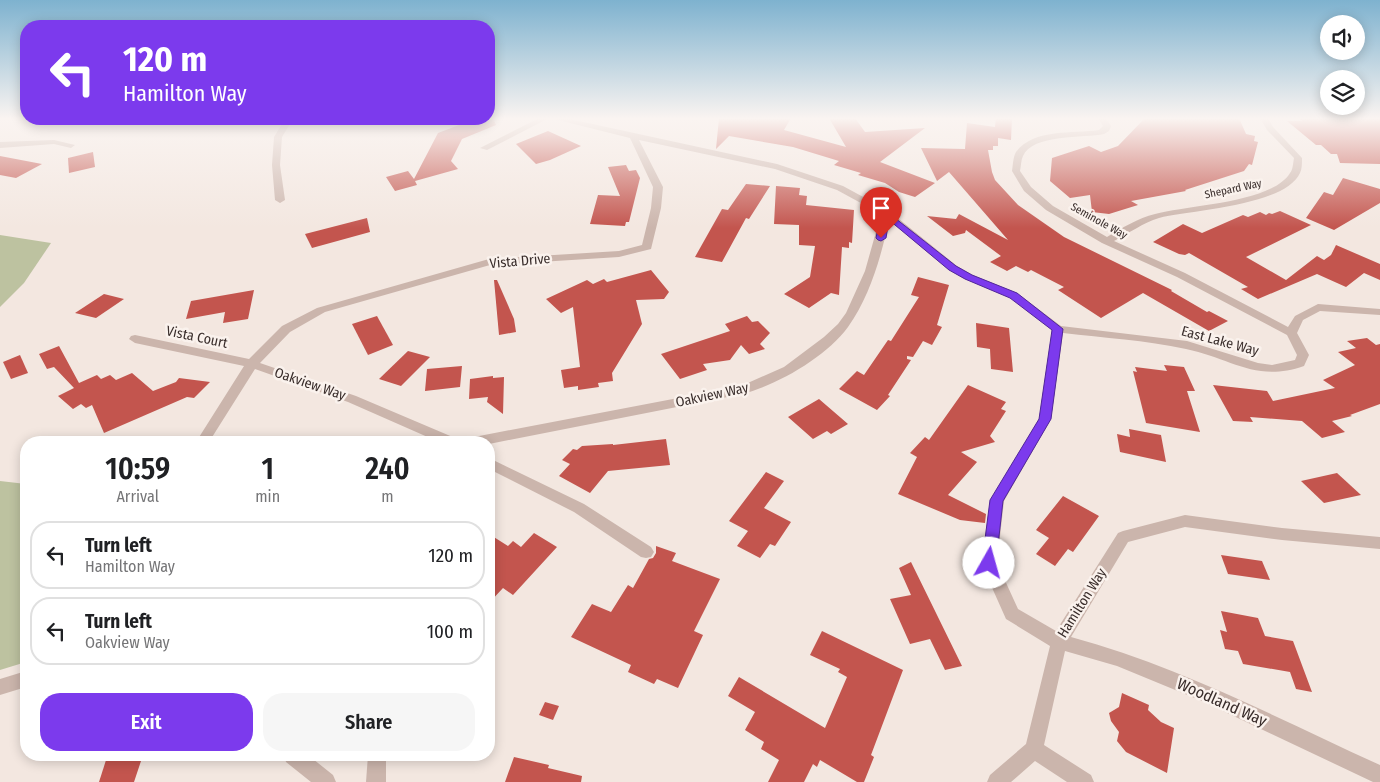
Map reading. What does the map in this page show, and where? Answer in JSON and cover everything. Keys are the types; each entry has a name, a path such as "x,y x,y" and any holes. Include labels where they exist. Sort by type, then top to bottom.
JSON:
{"street":[{"path":"277,154 280,200"},
{"name":"Vista Drive","path":"206,436 252,364 286,329 321,310 489,262 619,254 647,247 656,208 658,187 642,154"},
{"path":"717,154 778,168 840,188 886,213 953,268 1013,296 1058,329"},
{"name":"Seminole Way","path":"1020,154 1016,162 1020,181 1028,190 1062,216 1106,241 1182,276 1291,334"},
{"name":"Shepard Way","path":"1106,241 1157,216 1262,196 1286,185 1298,170 1298,158 1295,154"},
{"name":"Oakview Way","path":"495,438 743,390 775,378 807,359 844,324 865,283 881,238 886,213"},
{"path":"1291,334 1299,318 1318,308 1380,312"},
{"name":"East Lake Way","path":"1058,329 1188,346 1227,360 1274,370 1291,368 1300,363 1303,355 1291,334"},
{"name":"Hamilton Way","path":"1058,329 1045,419 997,500 989,563 1012,614 1059,642 1123,536 1185,521 1282,534 1380,542"},
{"name":"Vista Court","path":"135,339 252,364"},
{"name":"Oakview Way","path":"252,364 352,399 436,436"},
{"path":"495,467 579,508 646,552"},
{"path":"997,782 1034,750 1059,642"},
{"name":"Woodland Way","path":"1059,642 1118,658 1208,695 1380,775"},
{"path":"0,687 20,682"},
{"path":"1034,750 1084,782"},
{"path":"300,761 326,782"},
{"path":"376,782 377,761"}],"green space":[{"path":"0,235 51,243 24,283 0,307"},
{"path":"0,481 20,483 20,664 0,670"}],"building":[{"path":"93,154 95,167 69,173 68,158"},
{"path":"427,154 454,154 451,161 458,169 415,181 417,185 395,191 386,177 408,171 414,179"},
{"path":"526,154 562,154 550,160 536,164"},
{"path":"818,154 890,154 880,162 935,183 915,197 899,192 885,183 858,175 861,173 834,165 839,161"},
{"path":"924,154 989,154 995,180 1018,205 1064,237 1172,290 1207,312 1209,311 1228,321 1209,331 1143,293 1101,318 1058,290 1064,287 1031,270 1028,272 1016,266 1007,271 990,262 1001,256 966,230 965,233 953,236 927,216 956,219 959,214 1008,240 949,172 937,181"},
{"path":"1063,154 1255,154 1252,165 1249,164 1244,171 1186,191 1131,201 1138,205 1109,214 1092,212 1090,195 1070,198 1050,181 1052,158"},
{"path":"1337,154 1380,154 1380,164 1340,163"},
{"path":"0,156 42,164 16,178 0,175"},
{"path":"626,165 629,171 636,170 640,178 629,222 626,222 625,226 590,224 598,195 620,196 608,167"},
{"path":"1343,178 1380,189 1380,203 1334,230 1306,218 1324,192 1333,195"},
{"path":"746,184 770,186 749,219 746,218 722,262 695,257 722,209 728,210"},
{"path":"776,186 800,188 799,195 807,196 806,205 854,210 852,243 849,242 849,248 842,247 839,295 831,293 809,308 784,294 810,277 815,246 799,245 799,225 774,224"},
{"path":"1280,211 1311,225 1246,257 1286,280 1317,256 1324,260 1331,255 1336,245 1380,264 1380,280 1364,273 1346,287 1317,274 1258,299 1241,289 1248,287 1189,253 1185,255 1179,254 1153,242 1183,224 1202,233 1243,215 1248,217 1260,212 1266,215"},
{"path":"367,218 370,232 312,248 305,234"},
{"path":"651,270 669,292 664,299 636,300 642,324 612,373 613,381 598,383 599,387 578,390 578,386 564,388 561,370 580,367 573,307 561,313 546,299 587,280 593,284 604,279 607,282"},
{"path":"918,277 949,285 937,325 942,327 932,345 923,341 913,357 907,356 907,359 911,360 888,395 890,396 877,410 839,389 857,371 864,375 888,340 891,341 919,297 911,295"},
{"path":"494,280 497,280 514,319 516,332 499,335"},
{"path":"254,290 248,319 223,323 225,312 186,319 191,301"},
{"path":"104,294 124,299 96,318 75,313"},
{"path":"377,316 393,345 368,355 352,324"},
{"path":"747,316 752,322 758,321 770,333 760,344 765,349 749,354 741,345 730,360 703,364 707,370 680,379 661,354 730,331 725,324"},
{"path":"976,323 1009,328 1013,372 991,369 990,349 977,347"},
{"path":"1367,338 1376,345 1380,344 1380,404 1350,415 1352,416 1332,421 1345,432 1322,438 1302,421 1250,417 1253,422 1233,421 1213,385 1267,391 1273,401 1335,388 1323,380 1355,365 1338,352 1356,348 1347,341"},
{"path":"59,346 79,383 97,375 101,379 110,375 116,380 132,373 153,391 176,382 179,378 210,382 194,398 187,397 104,433 92,405 86,408 81,404 73,409 58,396 74,388 54,367 47,369 39,354"},
{"path":"408,351 430,357 401,386 379,379"},
{"path":"20,355 28,373 11,379 3,362"},
{"path":"1164,365 1184,367 1195,391 1187,391 1200,432 1146,423 1133,371 1137,372 1135,367 1167,371"},
{"path":"462,366 460,387 425,391 427,369"},
{"path":"493,376 493,378 504,377 503,414 487,402 488,397 469,399 470,379"},
{"path":"968,385 1006,402 1001,409 1006,411 990,436 995,442 961,452 977,462 948,495 986,514 985,523 960,520 898,494 917,457 910,453 925,437 929,440"},
{"path":"819,399 848,424 831,434 827,431 813,439 788,417"},
{"path":"1129,429 1161,435 1166,462 1120,452 1117,434 1130,437"},
{"path":"666,439 670,465 608,471 590,493 559,476 570,464 562,460 573,449 577,450 582,446 613,445"},
{"path":"766,472 784,481 764,508 791,522 775,546 770,544 760,558 737,546 748,531 729,521"},
{"path":"1337,473 1361,495 1324,503 1301,481"},
{"path":"1063,496 1099,516 1073,552 1068,549 1055,566 1036,554 1049,538 1036,530"},
{"path":"534,533 557,547 513,595 503,588 495,597 495,538 508,546 513,541 521,547"},
{"path":"656,546 676,553 672,561 720,579 694,631 703,635 678,688 657,679 654,684 628,672 631,665 571,637 592,604 611,612 628,585 633,588 649,559 653,558 656,553"},
{"path":"1221,555 1262,561 1270,580 1228,574"},
{"path":"911,562 962,666 945,670 930,639 910,644 890,599 911,595 899,568"},
{"path":"1221,611 1258,618 1265,636 1293,641 1312,692 1296,689 1290,672 1243,664 1238,651 1225,649 1220,630 1227,632"},
{"path":"822,631 903,670 871,755 874,757 864,782 857,782 820,760 817,767 813,764 804,782 768,782 779,760 761,749 764,742 745,730 755,712 728,696 739,677 825,728 847,677 838,672 840,669 810,655"},
{"path":"1122,693 1149,705 1148,710 1161,722 1174,728 1167,773 1126,752 1117,741 1119,732 1111,721 1109,713 1119,707"},
{"path":"545,702 559,706 553,720 539,715"},
{"path":"514,757 549,765 548,768 582,776 581,782 505,782"},
{"path":"106,761 141,761 134,782 99,782"}],"route":[{"path":"881,238 886,213 927,249 953,268 1013,296 1058,329 1045,419 997,500 989,563"}]}
